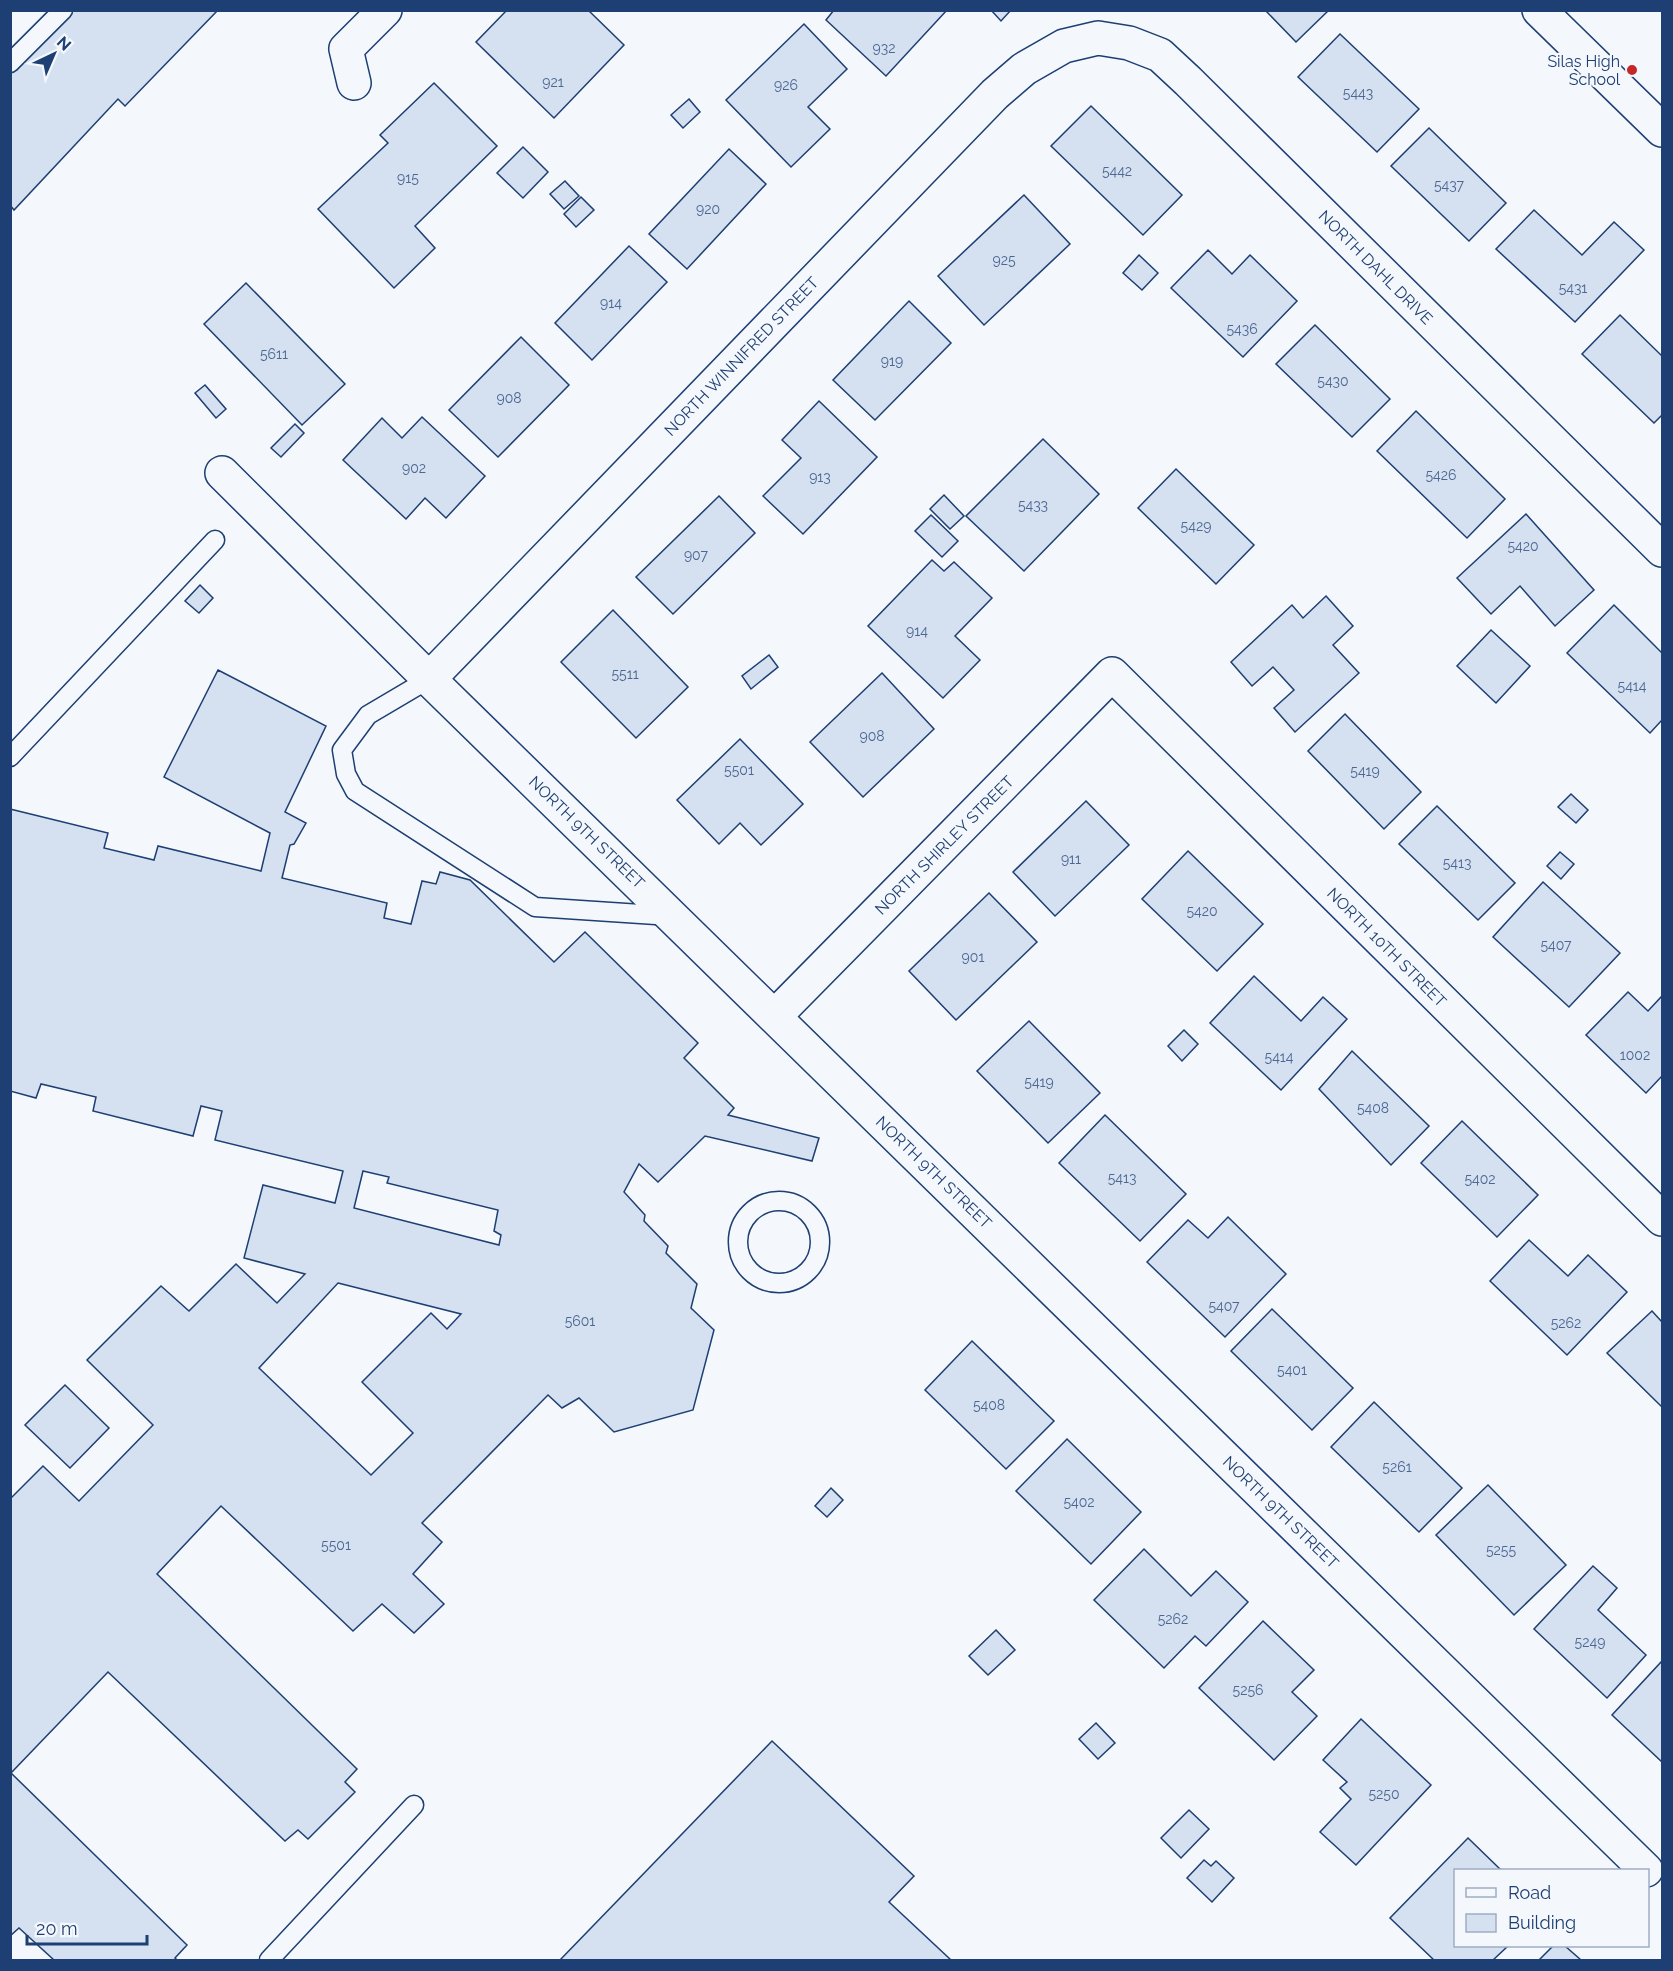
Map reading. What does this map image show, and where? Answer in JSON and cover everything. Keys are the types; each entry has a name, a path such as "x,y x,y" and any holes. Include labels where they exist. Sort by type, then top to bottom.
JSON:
{"street":[{"path":"354,83 346,49 385,10"},
{"path":"1539,10 1662,130"},
{"name":"NORTH DAHL DRIVE","path":"1064,46 1098,38 1129,43 1160,55 1662,550"},
{"name":"NORTH WINNIFRED STREET","path":"429,679 995,94 1024,69 1064,46"},
{"name":"NORTH 9TH STREET","path":"222,473 429,679 1645,1869"},
{"name":"NORTH SHIRLEY STREET","path":"775,1016 1112,674"},
{"name":"NORTH 10TH STREET","path":"1112,674 1658,1206"},
{"name":"NORTH 9TH STREET","path":"1649,1873 1662,1886"}],"lane":[{"path":"10,63 63,10"},
{"path":"10,757 215,540"},
{"path":"429,679 368,715 342,750 345,774 355,790 535,907 673,916"},
{"path":"771,1201 786,1202 801,1208 813,1219 819,1233 819,1250 813,1264 802,1276 787,1282 771,1282 756,1276 745,1265 738,1250 739,1234 745,1219 756,1207 771,1201"},
{"path":"269,1960 414,1805"}],"building":[{"path":"68,10 218,10 125,106 118,99 14,210 10,205 10,69"},
{"path":"507,10 588,10 624,45 554,118 476,42"},
{"path":"834,10 947,10 886,76 826,20"},
{"path":"991,10 1011,10 1001,21"},
{"path":"1265,10 1329,10 1296,42"},
{"path":"804,24 847,69 808,107 830,129 791,167 726,100"},
{"path":"1340,34 1419,109 1377,152 1298,77"},
{"path":"434,83 497,146 415,226 435,248 394,288 318,209 388,143 380,135"},
{"path":"689,99 700,112 683,128 671,115"},
{"path":"1091,106 1182,195 1143,235 1051,146"},
{"path":"1429,128 1506,203 1469,241 1391,166"},
{"path":"523,147 548,172 523,198 497,173"},
{"path":"729,149 766,184 687,269 649,234"},
{"path":"565,181 579,196 564,209 550,194"},
{"path":"1024,195 1070,244 984,325 938,276"},
{"path":"581,197 594,210 576,227 564,214"},
{"path":"1534,210 1582,255 1614,222 1644,250 1575,322 1496,249"},
{"path":"629,246 667,282 592,360 555,323"},
{"path":"1208,250 1232,274 1250,255 1297,301 1243,357 1171,288"},
{"path":"1139,255 1158,273 1142,290 1123,273"},
{"path":"246,283 345,384 302,425 204,324"},
{"path":"909,301 951,343 875,420 833,380"},
{"path":"1620,315 1662,356 1662,415 1654,423 1582,354"},
{"path":"1315,325 1390,399 1352,437 1276,364"},
{"path":"521,337 569,385 498,457 449,410"},
{"path":"205,385 226,409 216,418 195,393"},
{"path":"819,401 877,457 803,534 763,496 801,458 782,440"},
{"path":"1416,411 1505,499 1467,538 1377,451"},
{"path":"422,417 485,476 446,518 425,498 406,519 343,460 382,418 402,438"},
{"path":"295,424 304,433 281,457 271,448"},
{"path":"1043,439 1099,494 1024,571 966,516"},
{"path":"1176,469 1254,545 1216,584 1138,508"},
{"path":"944,495 964,516 950,529 930,509"},
{"path":"719,496 755,533 673,614 636,577"},
{"path":"1526,514 1594,590 1555,626 1520,586 1491,614 1457,578"},
{"path":"931,515 958,541 942,557 915,531"},
{"path":"932,560 944,571 954,562 992,598 955,636 980,660 943,698 868,626"},
{"path":"200,585 213,598 199,613 185,601"},
{"path":"1326,596 1353,626 1333,645 1359,673 1295,732 1274,708 1294,690 1273,667 1252,686 1231,662 1292,605 1303,618"},
{"path":"1614,605 1662,653 1662,720 1650,733 1567,653"},
{"path":"613,610 688,687 636,738 561,662"},
{"path":"1491,630 1530,666 1496,703 1457,666"},
{"path":"769,655 778,667 751,689 742,676"},
{"path":"218,670 326,726 285,812 306,823 294,844 290,845 282,878 387,903 384,918 411,924 422,881 436,884 440,872 470,880 554,962 585,932 698,1043 684,1058 734,1108 728,1115 819,1138 812,1161 705,1136 658,1182 639,1164 624,1192 645,1215 644,1221 668,1246 666,1253 697,1284 691,1308 714,1330 693,1410 614,1432 579,1398 562,1408 548,1395 422,1523 442,1542 413,1574 444,1604 414,1633 382,1604 353,1631 221,1506 157,1574 357,1769 345,1782 355,1792 308,1839 298,1830 285,1841 108,1672 11,1773 187,1945 175,1958 177,1960 54,1960 19,1928 10,1936 10,1499 43,1466 79,1501 153,1425 87,1360 161,1286 189,1311 236,1264 277,1303 305,1274 244,1258 263,1185 335,1203 343,1171 215,1140 222,1111 201,1106 193,1136 93,1111 96,1097 41,1084 36,1098 10,1091 10,809 108,833 104,848 154,860 158,846 261,871 270,833 164,777","holes":["363,1171 389,1177 387,1183 498,1210 494,1231 501,1235 499,1245 354,1208","338,1283 461,1314 447,1329 431,1313 362,1382 413,1433 371,1475 259,1368"]},
{"path":"882,673 934,729 863,797 810,742"},
{"path":"1345,714 1421,792 1384,829 1308,751"},
{"path":"740,739 803,804 761,845 740,823 719,844 677,800"},
{"path":"1571,794 1588,810 1576,823 1558,807"},
{"path":"1086,801 1129,845 1055,916 1013,872"},
{"path":"1437,806 1515,883 1478,920 1399,844"},
{"path":"1188,851 1263,924 1217,971 1142,899"},
{"path":"1560,852 1574,864 1561,879 1547,866"},
{"path":"1543,882 1620,953 1569,1007 1493,937"},
{"path":"989,893 1037,942 956,1020 909,971"},
{"path":"1254,976 1301,1021 1323,997 1347,1019 1281,1090 1210,1023"},
{"path":"1628,992 1648,1011 1662,996 1662,1076 1646,1093 1586,1035"},
{"path":"1029,1021 1100,1093 1048,1143 977,1071"},
{"path":"1184,1030 1198,1044 1182,1061 1168,1046"},
{"path":"1352,1051 1429,1126 1391,1165 1319,1089"},
{"path":"1105,1115 1186,1194 1140,1241 1059,1163"},
{"path":"1462,1121 1538,1195 1497,1237 1421,1163"},
{"path":"1228,1217 1286,1274 1225,1337 1147,1262 1188,1220 1208,1238"},
{"path":"1529,1240 1568,1276 1588,1255 1627,1292 1567,1355 1490,1281"},
{"path":"1272,1309 1353,1388 1312,1430 1231,1351"},
{"path":"1652,1311 1662,1322 1662,1407 1607,1353"},
{"path":"972,1341 1054,1421 1006,1469 925,1390"},
{"path":"65,1385 109,1428 70,1468 25,1425"},
{"path":"1374,1402 1462,1488 1419,1532 1331,1447"},
{"path":"1067,1439 1141,1512 1091,1564 1016,1491"},
{"path":"1488,1485 1566,1565 1514,1615 1436,1535"},
{"path":"831,1488 843,1500 827,1517 815,1506"},
{"path":"1144,1549 1191,1596 1216,1571 1248,1602 1206,1646 1195,1636 1164,1668 1094,1600"},
{"path":"1593,1566 1617,1588 1598,1610 1646,1655 1607,1698 1534,1629"},
{"path":"1263,1621 1314,1670 1292,1692 1317,1716 1274,1760 1199,1688"},
{"path":"996,1630 1015,1650 988,1675 969,1656"},
{"path":"1662,1661 1662,1762 1612,1715"},
{"path":"1361,1719 1431,1785 1356,1865 1320,1832 1351,1799 1340,1788 1347,1782 1323,1760"},
{"path":"1096,1723 1115,1743 1098,1759 1079,1739"},
{"path":"772,1741 914,1876 889,1902 951,1960 560,1960"},
{"path":"1189,1810 1209,1829 1181,1858 1161,1838"},
{"path":"1468,1838 1500,1869 1454,1869 1454,1947 1507,1947 1493,1960 1434,1960 1390,1918"},
{"path":"1204,1860 1211,1866 1216,1861 1234,1878 1212,1902 1187,1878"},
{"path":"1552,1947 1566,1947 1581,1960 1539,1960"}],"place":[{"name":"Silas High School","path":"1632,70"}]}
